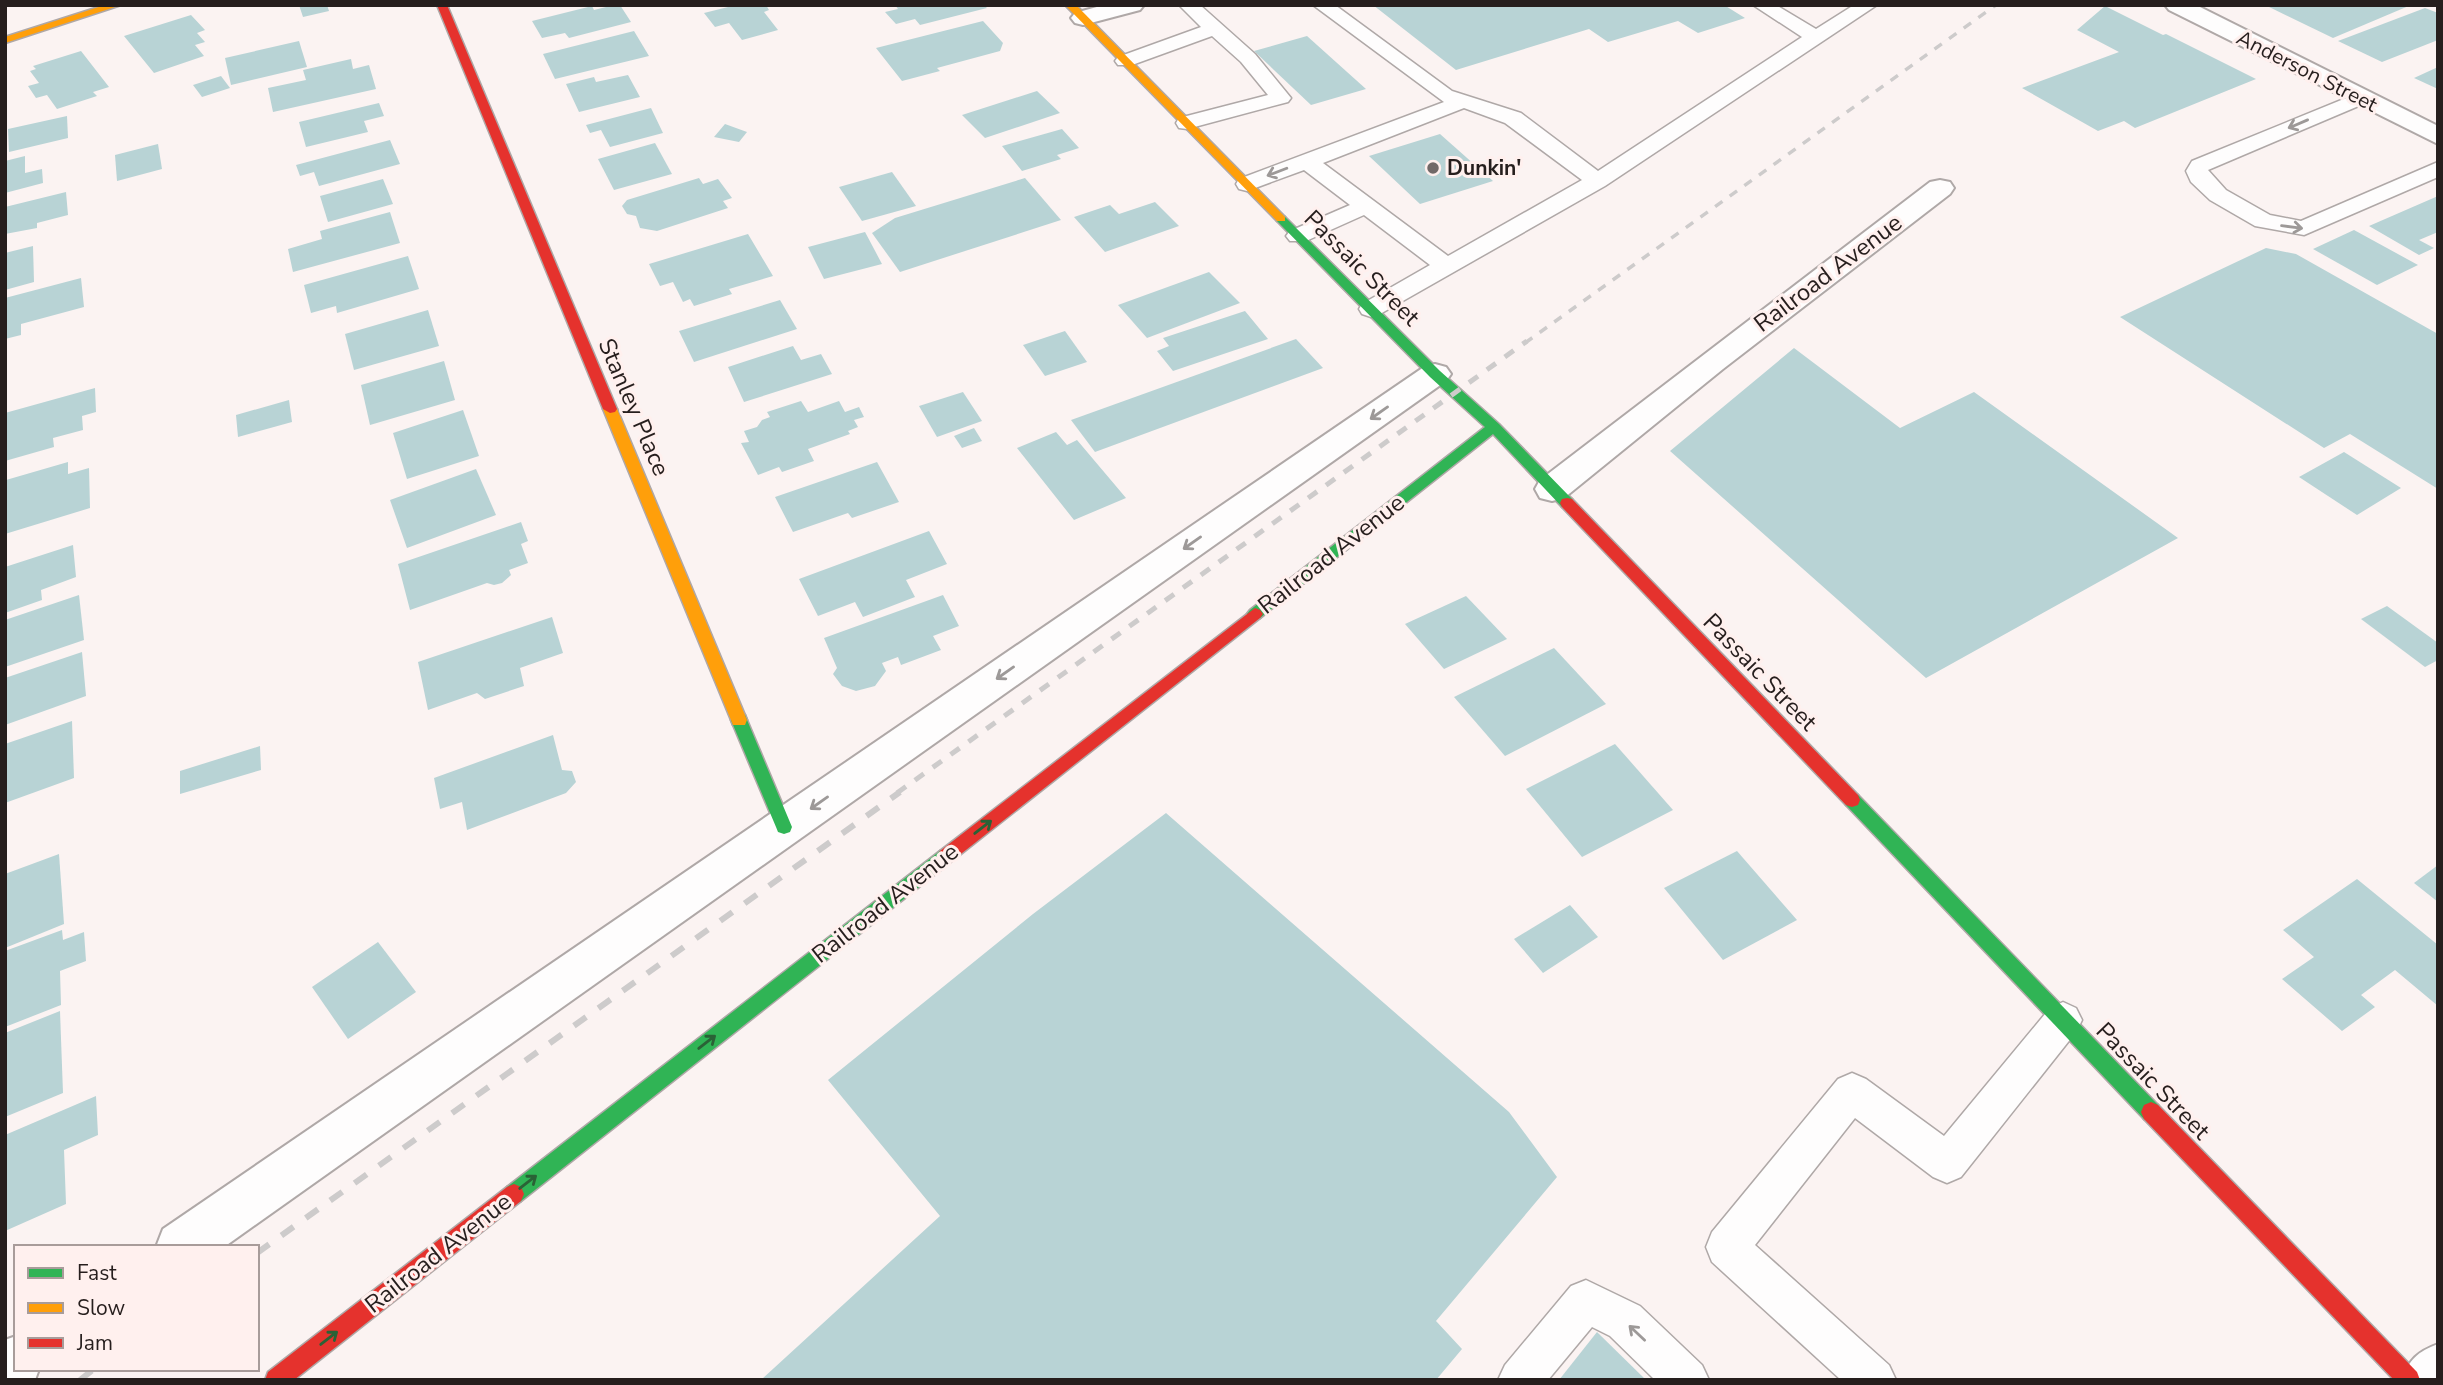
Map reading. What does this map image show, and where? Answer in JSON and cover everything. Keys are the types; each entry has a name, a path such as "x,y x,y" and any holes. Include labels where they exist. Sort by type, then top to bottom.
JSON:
{"street":[{"path":"5,40 116,5"},
{"name":"Stanley Place","path":"442,5 783,827"},
{"path":"1076,12 1132,5"},
{"name":"Anderson Street","path":"2177,5 2438,136"},
{"name":"Passaic Street","path":"1076,12 1435,374 1494,427 2409,1380"},
{"name":"Railroad Avenue","path":"1552,489 1712,362 1940,188"},
{"path":"184,1245 1435,374"},
{"name":"Railroad Avenue","path":"276,1380 1494,427"},
{"path":"2428,1380 2438,1370"}],"lane":[{"path":"1186,123 1281,99 1248,58 1188,5"},
{"path":"1322,5 1445,95 1513,118 1597,181"},
{"path":"1762,5 1816,37"},
{"path":"1371,309 1597,181 1868,5"},
{"path":"1125,61 1214,29"},
{"path":"2361,98 2200,166 2197,171 2199,177 2218,195 2263,221 2304,228 2438,169"},
{"path":"1247,184 1462,102"},
{"path":"1306,161 1446,266"},
{"path":"1298,236 1364,207"},
{"path":"1874,1380 1727,1247 1852,1092 1947,1163 2063,1020"},
{"path":"1520,1380 1586,1301 1625,1321 1687,1380"}],"building":[{"path":"299,5 327,5 329,11 303,17"},
{"path":"620,5 631,22 569,38 565,33 542,38 532,21 592,6 594,10"},
{"path":"736,5 766,5 769,10 764,12 778,30 742,40 729,23 715,27 704,13"},
{"path":"895,5 984,5 987,8 920,25 915,19 896,24 885,12 898,9"},
{"path":"1373,5 1724,5 1745,18 1698,33 1678,21 1608,42 1589,29 1456,70"},
{"path":"2265,5 2411,5 2333,38"},
{"path":"2105,6 2256,79 2135,128 2124,121 2098,131 2022,88 2119,52 2077,30"},
{"path":"2425,8 2438,13 2438,40 2382,62 2338,41"},
{"path":"191,15 205,30 197,33 205,42 195,45 204,56 154,73 124,36"},
{"path":"983,21 1003,43 1000,51 937,68 940,71 902,81 876,48"},
{"path":"634,31 649,56 555,79 543,54"},
{"path":"1307,36 1366,89 1311,105 1254,51"},
{"path":"299,41 307,67 231,85 225,58"},
{"path":"81,51 109,87 93,92 97,96 57,109 47,95 36,98 28,86 39,83 30,71 36,69 33,66"},
{"path":"351,59 353,69 369,65 376,89 273,112 268,88 306,80 303,70"},
{"path":"2438,67 2438,89 2414,78"},
{"path":"628,75 640,97 579,112 566,84 594,77 596,82"},
{"path":"221,76 230,88 202,97 193,85"},
{"path":"1037,91 1060,113 985,138 962,115"},
{"path":"379,103 384,116 364,121 368,132 306,147 299,122"},
{"path":"651,108 663,133 610,147 601,130 590,133 586,125"},
{"path":"67,116 68,138 9,152 8,129"},
{"path":"725,124 747,132 739,142 714,137"},
{"path":"1062,129 1079,148 1057,155 1061,159 1022,171 1002,146"},
{"path":"1440,134 1493,181 1420,204 1369,156"},
{"path":"390,140 400,164 319,186 314,172 300,176 296,165"},
{"path":"655,143 672,174 614,190 598,159"},
{"path":"158,144 162,169 117,181 115,155"},
{"path":"25,156 25,173 42,169 43,183 5,193 5,161"},
{"path":"892,172 916,206 862,221 839,187"},
{"path":"699,178 703,184 718,179 732,198 723,201 728,208 657,231 640,228 636,216 627,214 622,206 627,200"},
{"path":"1025,178 1061,220 900,272 872,233 895,218"},
{"path":"383,179 393,204 328,222 320,196"},
{"path":"66,192 68,215 37,223 37,228 5,234 5,207"},
{"path":"2438,196 2438,232 2419,240 2434,248 2419,255 2369,226"},
{"path":"1155,202 1179,226 1105,252 1074,217 1110,205 1119,214"},
{"path":"390,212 400,243 293,272 288,249 322,239 320,231"},
{"path":"2354,230 2418,265 2377,285 2313,249"},
{"path":"865,232 882,264 824,279 808,247"},
{"path":"748,234 773,276 729,289 732,294 694,306 690,299 683,302 673,282 660,286 649,264"},
{"path":"33,246 34,282 5,290 5,253"},
{"path":"2266,248 2296,254 2438,334 2438,489 2350,434 2324,448 2120,317"},
{"path":"408,256 419,289 337,313 336,306 311,313 304,285"},
{"path":"1209,272 1240,303 1147,338 1118,305"},
{"path":"81,278 84,307 21,324 21,335 5,339 5,298"},
{"path":"780,300 797,329 694,362 679,331"},
{"path":"428,310 439,346 354,370 345,334"},
{"path":"1245,311 1268,339 1173,371 1157,351 1169,346 1163,338"},
{"path":"1065,331 1087,362 1045,376 1023,345"},
{"path":"1296,339 1323,368 1095,452 1071,420"},
{"path":"793,346 801,360 821,354 832,374 744,402 728,367"},
{"path":"1794,348 1900,428 1974,392 2178,538 1926,678 1670,451"},
{"path":"444,361 455,400 370,425 361,385"},
{"path":"95,388 96,412 82,416 83,430 53,438 54,447 5,461 5,413"},
{"path":"963,392 982,421 937,437 919,406"},
{"path":"289,400 292,422 238,437 236,415"},
{"path":"801,401 808,412 839,401 845,412 859,407 864,417 854,420 858,427 848,431 850,434 808,449 814,461 782,472 779,467 758,475 741,443 749,442 744,431 757,427 762,420 770,417 767,412"},
{"path":"463,410 479,456 407,479 393,433"},
{"path":"974,428 982,441 962,448 954,436"},
{"path":"1056,432 1067,445 1077,440 1126,498 1074,520 1017,448"},
{"path":"2344,452 2401,488 2357,515 2299,477"},
{"path":"68,462 68,474 89,468 90,508 5,534 6,480"},
{"path":"877,462 899,502 852,518 848,513 793,532 775,497"},
{"path":"476,469 496,515 407,548 390,500"},
{"path":"521,522 528,541 521,544 528,563 509,570 511,575 502,583 487,583 410,610 398,564"},
{"path":"929,531 947,564 906,580 915,597 863,617 855,602 818,616 799,579"},
{"path":"73,545 76,577 41,590 42,600 5,613 5,567"},
{"path":"79,595 84,640 5,667 5,620"},
{"path":"943,595 959,626 933,636 941,650 901,665 898,657 882,663 886,671 875,686 856,691 842,686 833,674 837,668 824,638"},
{"path":"1466,596 1507,639 1444,669 1405,624"},
{"path":"2387,606 2438,643 2438,660 2425,667 2361,619"},
{"path":"552,617 563,653 520,668 524,686 485,699 477,693 428,710 418,662"},
{"path":"1554,648 1606,704 1505,756 1454,697"},
{"path":"82,652 86,696 5,725 5,678"},
{"path":"72,721 74,778 5,803 5,744"},
{"path":"553,735 562,770 572,771 576,782 566,793 467,830 462,802 440,809 434,778"},
{"path":"1615,744 1673,810 1582,857 1526,789"},
{"path":"260,746 261,770 180,794 180,771"},
{"path":"1166,813 1509,1112 1557,1177 1436,1321 1462,1349 1436,1380 761,1380 940,1216 828,1080 1033,914"},
{"path":"1737,851 1797,920 1723,960 1664,888"},
{"path":"59,854 64,924 5,948 5,874"},
{"path":"2438,865 2438,902 2414,883"},
{"path":"2357,879 2438,945 2438,1006 2395,970 2361,995 2375,1007 2342,1031 2282,979 2314,957 2283,930"},
{"path":"1570,905 1598,937 1543,973 1514,939"},
{"path":"62,930 63,940 84,932 86,961 60,971 61,1005 5,1027 5,951"},
{"path":"378,942 416,992 348,1039 312,987"},
{"path":"60,1011 63,1093 5,1117 5,1033"},
{"path":"96,1096 98,1135 64,1150 66,1204 5,1231 5,1135"},
{"path":"1597,1332 1646,1380 1559,1380"}],"railway":[{"path":"1525,343 1996,5"},
{"path":"897,793 1527,341"},
{"path":"259,1252 900,792"},
{"path":"80,1380 91,1371"}],"traffic: fast":[{"path":"1281,219 1435,374 1494,427 1567,503"},
{"path":"1255,614 1494,427"},
{"path":"739,720 784,827"},
{"path":"1852,800 2151,1112"},
{"path":"514,1194 946,856"}],"traffic: slow":[{"path":"5,40 116,5"},
{"path":"1070,5 1281,219"},
{"path":"610,409 739,720"}],"traffic: jam":[{"path":"442,5 610,409"},
{"path":"1567,503 1852,800"},
{"path":"946,856 1255,614"},
{"path":"2151,1112 2409,1380"},
{"path":"276,1380 514,1194"}],"place":[{"name":"Dunkin'","path":"1433,168"}]}
